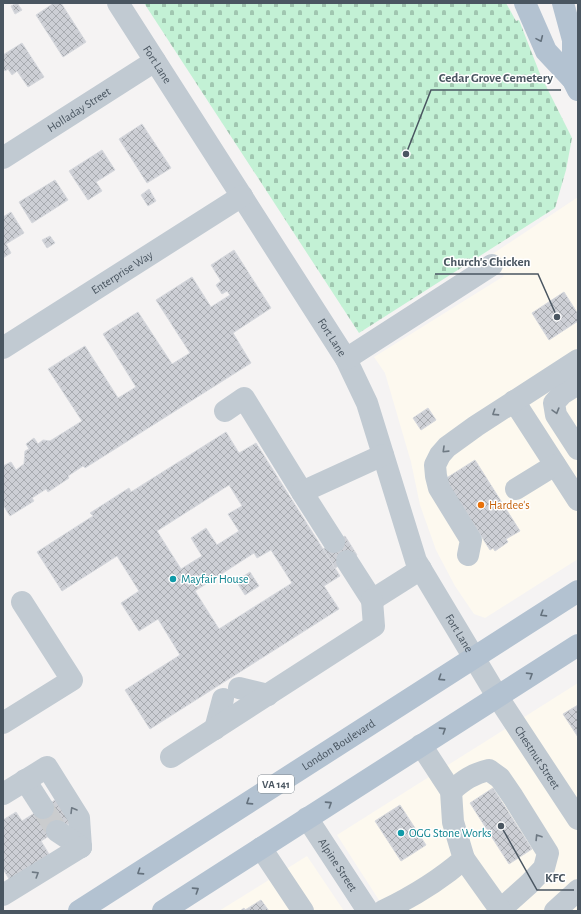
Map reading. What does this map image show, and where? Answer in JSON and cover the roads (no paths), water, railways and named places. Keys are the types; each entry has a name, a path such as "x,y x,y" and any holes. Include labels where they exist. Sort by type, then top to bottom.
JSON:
{"main road":[{"path":"525,3 546,52 576,82"},
{"path":"564,3 573,40 576,82"},
{"name":"London Boulevard","path":"79,911 578,591"},
{"path":"163,911 497,696 577,648"}],"street":[{"name":"Fort Lane","path":"118,3 346,359 367,403 416,561 497,696"},
{"name":"Holladay Street","path":"3,158 155,61"},
{"name":"Enterprise Way","path":"3,348 242,196"},
{"path":"346,359 492,265"},
{"path":"468,555 471,540 439,488 435,464 440,455 446,447 476,426 578,360"},
{"path":"578,384 562,394 554,403 556,414 578,449"},
{"path":"225,411 244,398 334,542"},
{"path":"514,401 578,500"},
{"path":"302,492 383,455"},
{"path":"516,489 555,465"},
{"path":"172,757 374,626 372,600 347,561"},
{"path":"372,600 421,570"},
{"path":"3,723 72,680 22,602"},
{"path":"215,729 231,694 268,694"},
{"name":"Chestnut Street","path":"497,696 578,819"},
{"path":"421,745 451,791 453,822 464,859 501,910 544,868 548,853 500,778 489,770 476,773 460,783 451,791"},
{"path":"3,794 47,767 79,818 81,847"},
{"path":"25,780 43,808"},
{"name":"Alpine Street","path":"307,818 368,911"},
{"path":"57,831 81,847"},
{"path":"3,895 81,847"},
{"path":"261,848 303,911"},
{"path":"383,911 409,897 452,870 464,859"},
{"path":"555,911 578,890"}],"tunnel":[{"path":"43,808 57,831"}],"place":[{"name":"Cedar Grove Cemetery","path":"406,154"},
{"name":"Church's Chicken","path":"557,317"},
{"name":"Hardee's","path":"481,505"},
{"name":"Mayfair House","path":"173,579"},
{"name":"KFC","path":"501,826"},
{"name":"OGG Stone Works","path":"401,833"}]}
